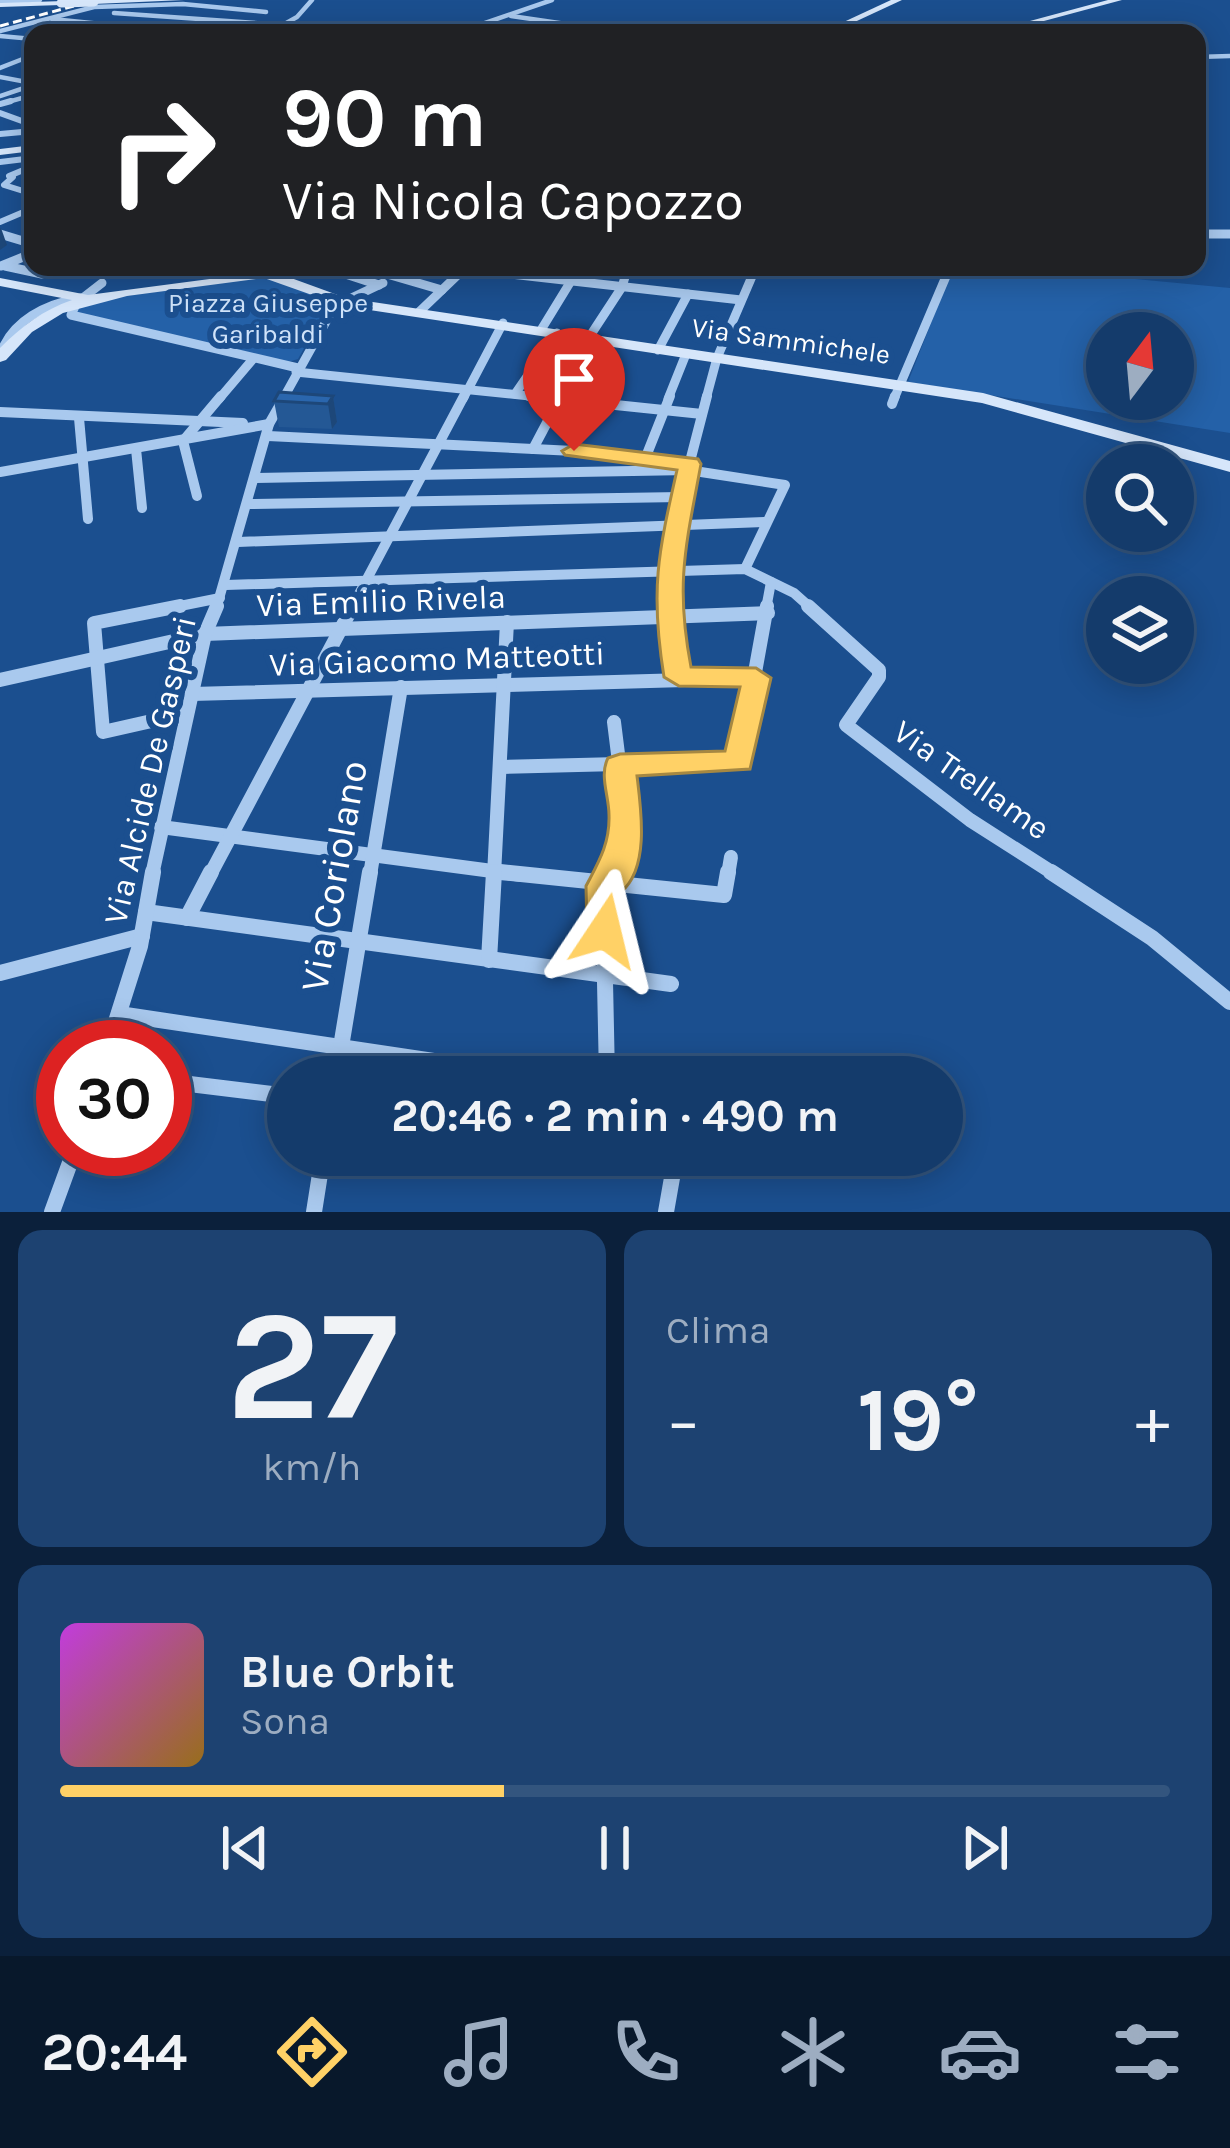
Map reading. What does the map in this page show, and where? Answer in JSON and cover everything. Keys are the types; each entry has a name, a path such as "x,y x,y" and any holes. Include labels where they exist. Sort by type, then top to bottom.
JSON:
{"street":[{"path":"0,4 40,0"},
{"path":"0,30 79,0"},
{"path":"0,4 179,0"},
{"path":"283,24 312,0"},
{"path":"485,24 552,0"},
{"path":"844,24 898,0"},
{"path":"1024,24 1118,0"},
{"path":"25,24 76,10 122,6 259,4"},
{"path":"72,24 122,6"},
{"path":"76,10 226,24"},
{"path":"134,24 152,17"},
{"path":"508,17 556,24"},
{"path":"45,19 97,24"},
{"path":"197,24 204,21"},
{"path":"0,104 10,92 24,87"},
{"path":"10,92 24,94"},
{"path":"15,216 24,212"},
{"path":"0,215 24,218"},
{"path":"131,292 141,276"},
{"path":"1,344 23,324 82,299 241,276"},
{"path":"261,276 340,301"},
{"path":"352,276 379,285"},
{"path":"389,276 442,290"},
{"path":"419,312 457,276"},
{"path":"530,276 741,300"},
{"path":"533,449 578,365 589,360 625,276"},
{"path":"679,677 668,616 673,527 717,358 751,276"},
{"path":"892,404 946,276"},
{"path":"297,370 340,301 395,278"},
{"path":"515,394 571,281"},
{"path":"0,283 82,299"},
{"path":"102,283 69,314 297,370 702,415"},
{"path":"658,350 688,294"},
{"name":"Via Sammichele","path":"340,301 983,398 1230,466"},
{"path":"187,918 503,323"},
{"path":"1,344 23,324"},
{"path":"645,459 686,354"},
{"path":"183,441 253,358"},
{"name":"Via Alcide De Gasperi","path":"116,1020 142,936 161,827 205,634 223,591 268,430 297,370"},
{"path":"0,412 200,422 437,447 645,459 785,485 745,569"},
{"path":"79,418 88,519"},
{"path":"0,472 268,430"},
{"path":"183,441 197,496"},
{"path":"136,449 142,508"},
{"path":"256,478 689,467"},
{"path":"249,504 681,497"},
{"path":"238,542 765,522"},
{"path":"187,713 104,732 94,623 223,591 364,581 745,569 771,582 739,761 502,767"},
{"name":"Via Trellame","path":"771,582 794,593 879,670 879,677 846,725 1008,846 1067,880 1162,946 1230,1002"},
{"name":"Via Emilio Rivela","path":"0,680 205,634 768,613"},
{"path":"489,960 507,622"},
{"name":"Via Giacomo Matteotti","path":"192,694 756,678"},
{"name":"Via Coriolano","path":"339,1056 401,687"},
{"path":"603,886 617,875 626,818 614,722"},
{"path":"161,827 603,886 724,895 731,856"},
{"path":"603,886 607,1056"},
{"path":"146,912 671,984"},
{"path":"0,973 142,936"},
{"path":"118,1015 406,1056"},
{"path":"192,1085 267,1094"},
{"path":"52,1212 65,1176"},
{"path":"314,1212 320,1176"},
{"path":"666,1212 672,1176"}],"green space":[{"path":"949,276 1104,276 1230,288 1230,433 1148,420 1194,420 1194,312 1086,312 1086,410 908,382"},
{"name":"Piazza Giuseppe Garibaldi","path":"250,278 276,280 331,300 298,359 285,363 76,315 73,309 86,302"}],"building":[{"path":"279,392 333,396 328,404 274,401"}],"railway":[{"path":"0,26 96,0"}],"route":[{"path":"574,451 689,464 668,571 668,616 679,677 756,678 739,761 620,766 626,818 617,875 603,886 605,931"}]}
